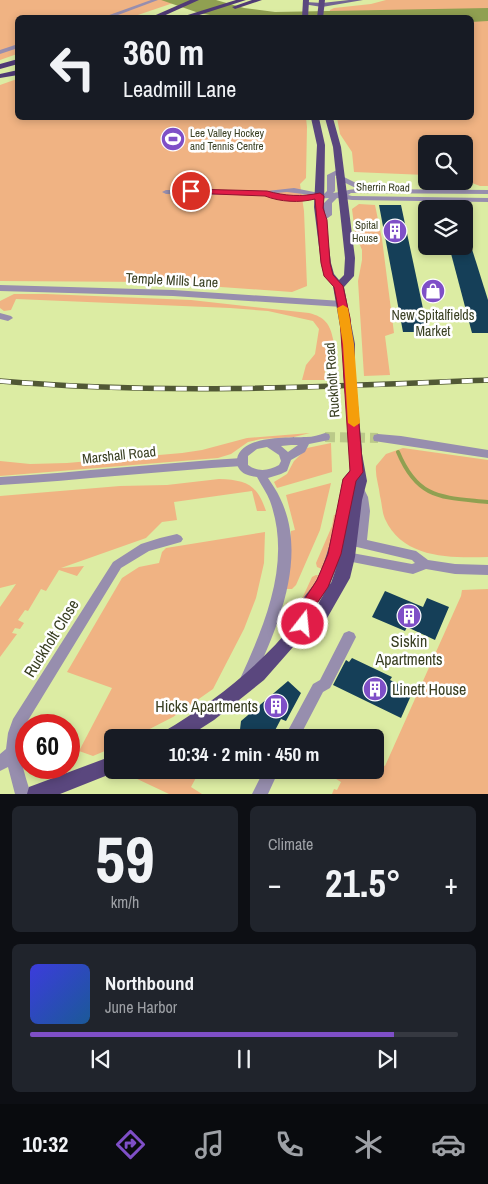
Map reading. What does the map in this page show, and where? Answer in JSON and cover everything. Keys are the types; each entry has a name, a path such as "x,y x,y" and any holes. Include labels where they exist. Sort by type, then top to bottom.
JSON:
{"highway":[{"path":"159,15 196,0"},
{"path":"192,15 244,0"},
{"path":"207,15 259,0"},
{"path":"0,68 15,63"},
{"path":"0,76 15,72"}],"main road":[{"path":"306,4 361,0"},
{"name":"Ruckholt Road","path":"184,729 242,689 261,674 282,652 303,624 302,614 349,541 360,481 357,472 348,344 342,304 338,286 329,276 327,269 319,208 323,196 321,145 315,120"},
{"path":"330,120 335,140 340,174 338,195 350,258 349,276 338,286"},
{"name":"Ruckholt Road","path":"349,541 350,479 357,472"},
{"path":"36,794 104,768"}],"street":[{"path":"112,15 153,1"},
{"path":"0,52 15,47"},
{"path":"323,196 331,190 331,175 340,174"},
{"name":"Sherrin Road","path":"340,174 362,188 373,191"},
{"name":"Sherrin Road","path":"338,195 350,191 488,192"},
{"path":"166,192 267,193 274,196 304,199 338,195"},
{"path":"322,220 328,215 328,203 338,195"},
{"name":"Sherrin Road","path":"338,195 352,198 488,200"},
{"name":"Temple Mills Lane","path":"0,288 173,292 342,304"},
{"path":"270,444 280,449 286,458 285,465 279,471 268,475 248,471 242,462 243,455 250,447 257,444 296,440 306,441 325,437"},
{"path":"378,438 488,454"},
{"path":"286,458 301,449 306,441"},
{"name":"Marshall Road","path":"0,481 89,475 157,467 242,462"},
{"path":"242,689 262,645 278,598 284,569 285,546 281,513 270,488 261,475"},
{"name":"Ruckholt Close","path":"23,794 12,753 13,739 18,724 117,565 129,555 149,545 177,539"},
{"path":"349,541 416,556 425,564"},
{"path":"341,556 413,569 425,564 455,569 488,570"},
{"path":"296,729 318,688 325,684 349,637"},
{"path":"0,764 12,753"},
{"path":"260,794 268,779"}],"shaded area":[{"path":"0,0 182,0 138,15 15,15 15,55 0,60"},
{"path":"161,0 216,0 244,8 275,12 488,8 488,21 474,22 474,15 210,15"},
{"path":"386,0 488,0 488,186 473,183 473,135 418,135 418,175 354,172 352,152 340,134 337,120 474,120 474,15 329,15 330,10 371,4"},
{"path":"15,80 15,120 306,120 306,178 300,184 304,211 307,286 292,292 150,282 0,281 0,85"},
{"path":"359,204 375,205 382,239 394,333 385,336 390,375 364,376 358,281 362,250 355,233 352,209"},
{"path":"14,294 191,300 309,313 323,319 328,325 334,342 334,351 326,368 325,380 302,380 306,365 315,354 319,329 313,321 268,311 230,308 16,299 11,310 4,311 0,308 0,301"},
{"path":"310,433 294,437 261,439 248,442 231,454 218,458 0,476 0,461 30,464 67,463 182,453 202,450 247,438"},
{"path":"331,443 332,472 277,488 274,482 287,474 294,461 307,448"},
{"path":"403,448 488,460 488,557 444,556 429,553 403,542 393,532 383,514 376,466 386,454"},
{"path":"219,479 243,482 249,485 259,495 266,511 257,511 252,491 174,502 177,520 162,522 146,538 61,568 84,566 77,576 59,570 46,591 41,589 28,611 25,610 18,620 24,623 20,629 15,628 12,633 17,634 0,657 0,607 16,584 0,588 0,496 120,486 167,485"},
{"path":"331,483 320,530 296,585 292,589 286,589 291,531 295,530 286,495"},
{"path":"334,515 337,515 333,540 322,569 317,567 316,563 332,526"},
{"path":"265,532 264,563 256,598 244,629 213,689 173,717 150,729 104,729 104,751 93,756 80,751 112,688 67,672 122,578 139,567 159,563 162,552 166,548"},
{"path":"320,576 283,636 279,635 286,603 301,601 312,577"},
{"path":"488,589 488,794 332,794 334,789 337,790 341,782 336,779 384,779 384,766 461,596 462,590"},
{"path":"137,779 195,779 191,787 202,794 169,794"}],"building":[{"path":"379,205 401,205 428,332 403,332"},
{"path":"473,252 488,300 488,333 472,333 451,255 473,255"},
{"name":"Siskin Apartments","path":"385,591 423,607 427,598 449,607 435,640 407,627 405,631 372,617"},
{"name":"Linett House","path":"352,658 392,677 390,680 413,691 401,718 333,685 346,660 349,662"},
{"name":"Hicks Apartments","path":"288,681 301,693 286,721 281,719 276,729 240,729 241,721"}],"waterway":[{"path":"398,452 406,468 423,488 445,497 488,502"}],"tunnel":[{"path":"325,437 378,438"}],"railway":[{"path":"0,381 122,388 183,389 305,387 488,380"}],"slow traffic":[{"path":"343,308 350,359 349,370 354,423"}],"place":[{"name":"Lee Valley Hockey and Tennis Centre","path":"173,139"},
{"name":"Spital House","path":"395,231"},
{"name":"New Spitalfields Market","path":"433,291"},
{"name":"Siskin Apartments","path":"409,616"},
{"name":"Linett House","path":"375,689"},
{"name":"Hicks Apartments","path":"276,706"}],"route":[{"path":"191,191 267,193 274,196 304,199 320,196 319,208 326,263 329,276 338,286 345,318 350,359 349,370 357,472 350,479 334,554 323,583 302,614 303,624"}]}
